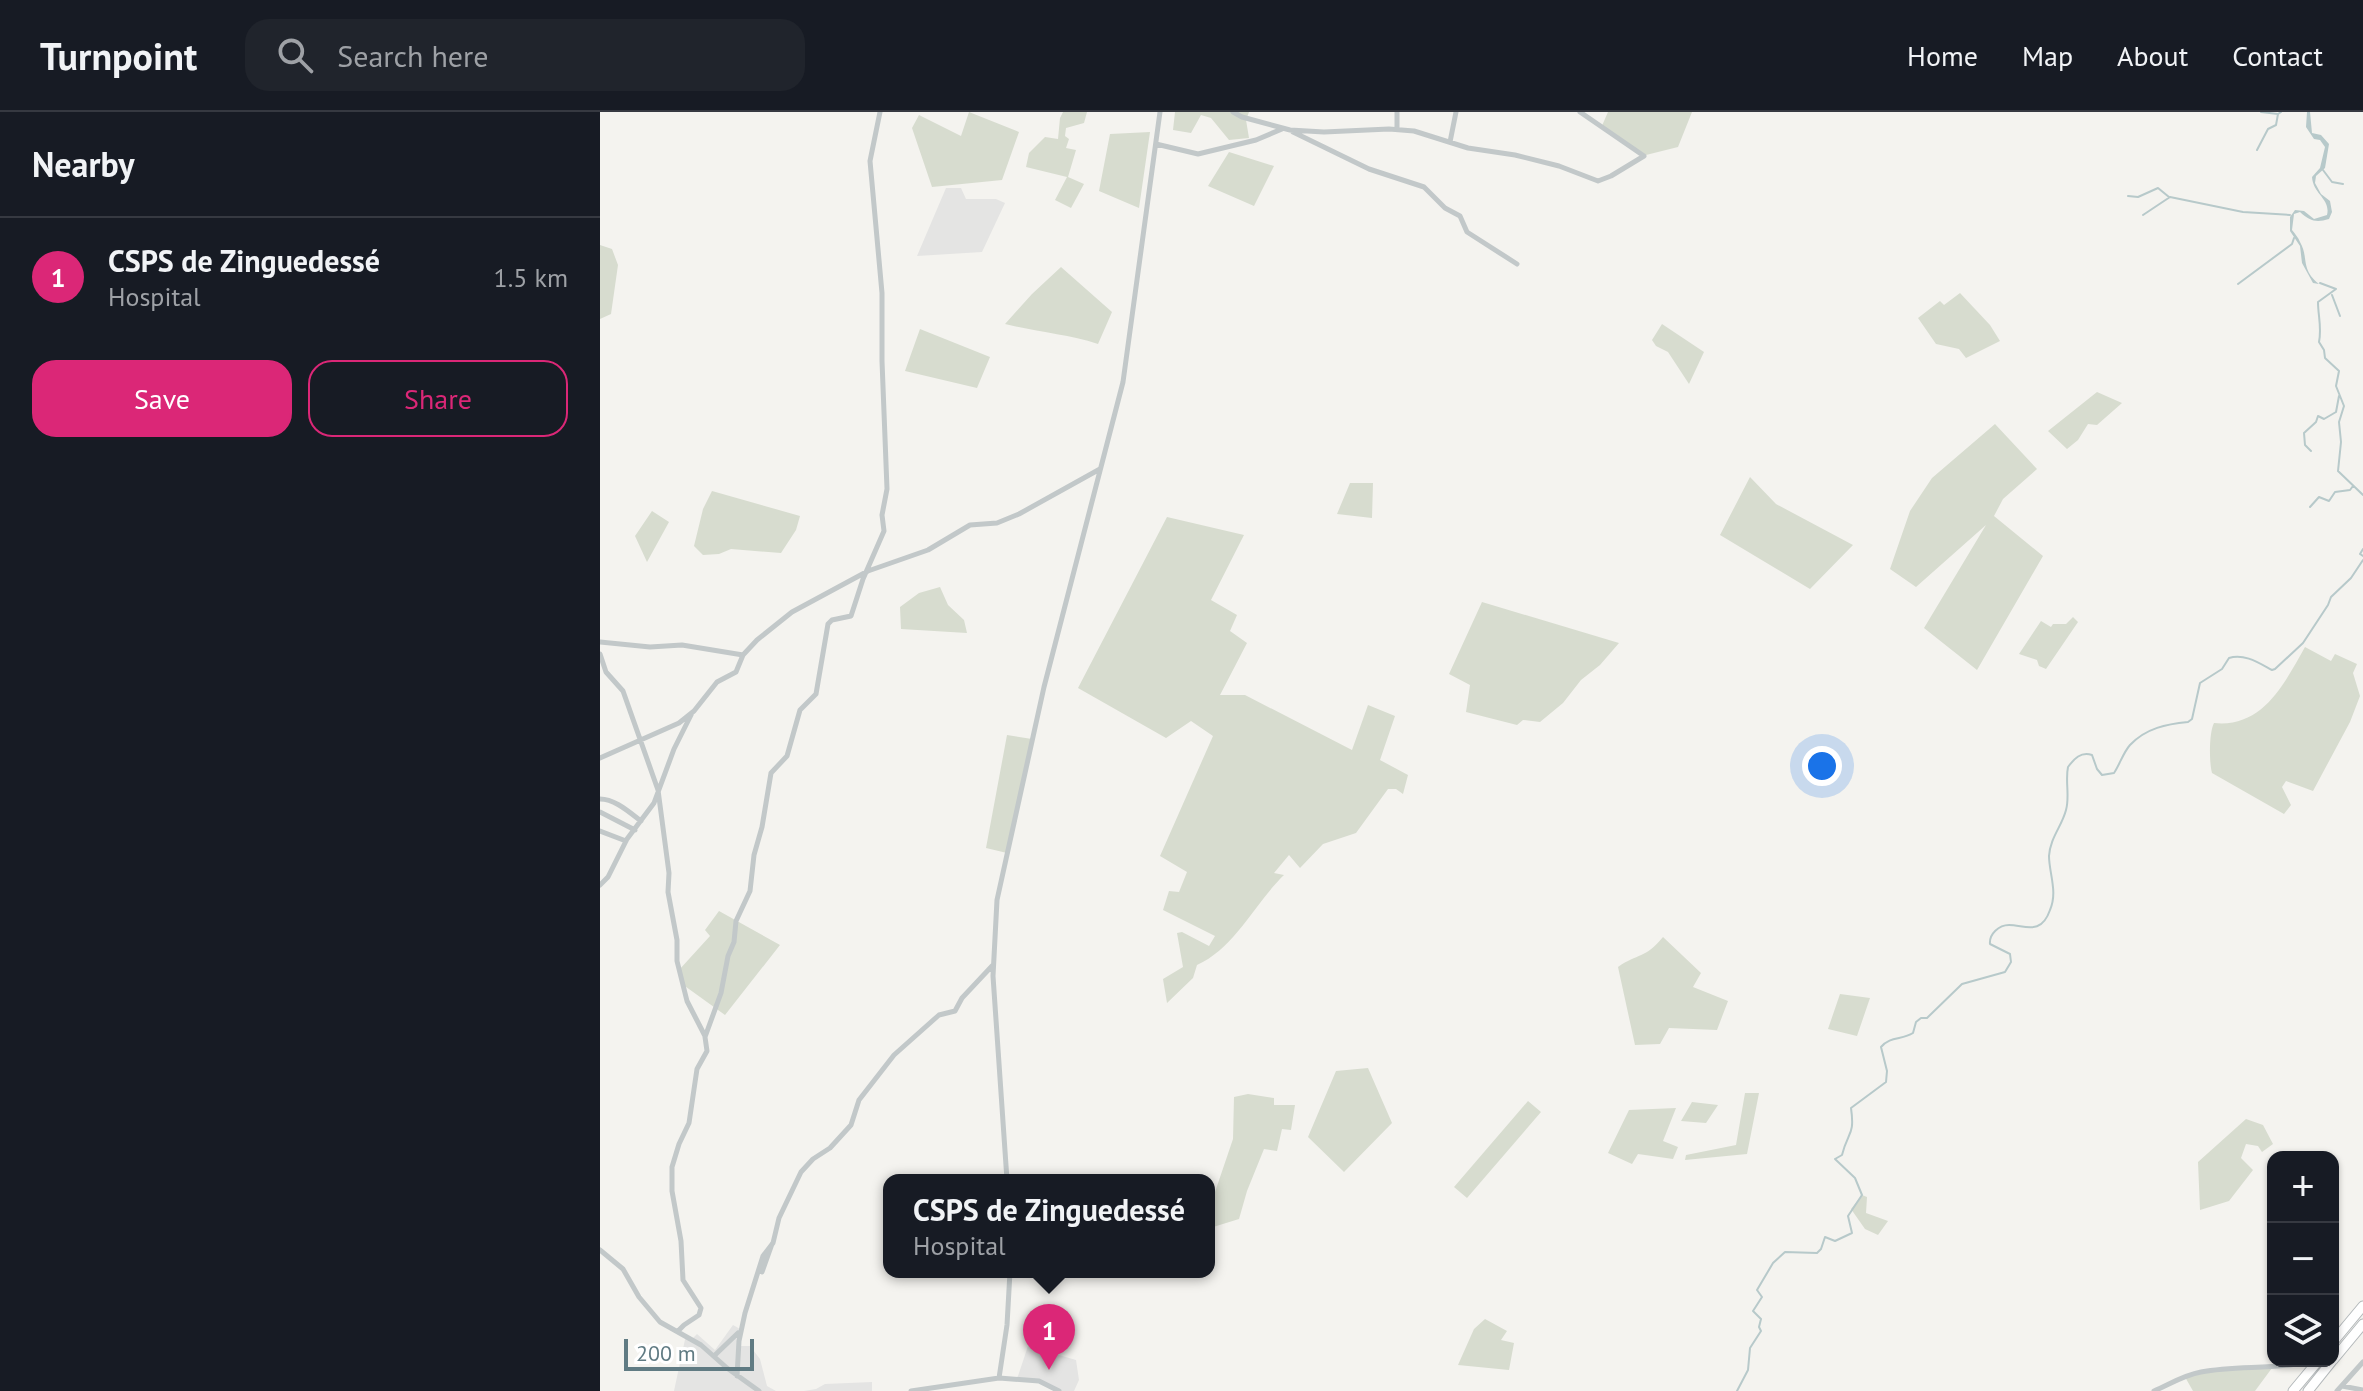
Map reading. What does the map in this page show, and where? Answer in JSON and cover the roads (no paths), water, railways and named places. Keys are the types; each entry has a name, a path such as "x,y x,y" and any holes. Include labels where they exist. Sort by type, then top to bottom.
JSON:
{"highway":[{"path":"2339,1335 2363,1306"},
{"path":"2339,1354 2363,1324"},
{"path":"2293,1391 2313,1367"},
{"path":"2308,1391 2328,1367"}],"street":[{"path":"705,1037 721,993 739,912 750,891 771,773 787,756 800,710 816,694 828,624 832,620 851,616 884,531 882,515 887,489 882,361 884,327 870,161 880,112"},
{"path":"1007,1174 993,965 997,900 1047,673 1123,382 1160,112"},
{"path":"1233,112 1290,130 1414,131 1468,148 1547,163 1598,181 1644,156 1580,112"},
{"path":"1397,112 1397,129"},
{"path":"1450,142 1456,112"},
{"path":"1156,144 1198,154 1256,140 1282,128"},
{"path":"1290,130 1369,169 1424,187 1445,208 1460,216 1467,232 1517,264"},
{"path":"600,885 608,877 626,841 654,803 674,749 694,711 717,682 736,672 743,655 757,640 785,616 868,571 928,550 970,525 997,523 1100,469"},
{"path":"600,642 650,647 682,645 743,655"},
{"path":"600,654 606,672 623,691 658,790 677,961 687,1001 705,1037 707,1051 697,1069 689,1123 672,1167 683,1280 701,1308 699,1315 678,1331"},
{"path":"600,758 679,723 694,711"},
{"path":"600,799 624,809 641,821"},
{"path":"600,812 635,830"},
{"path":"600,831 626,841"},
{"path":"737,1376 740,1329 763,1256 773,1243 779,1218 801,1172 851,1125 859,1100 894,1055 939,1015 955,1011 962,998 993,965"},
{"path":"600,1250 623,1269 639,1297 660,1322 715,1355 759,1391"},
{"path":"999,1378 1010,1278"},
{"path":"715,1355 740,1329"},
{"path":"2340,1388 2363,1362"},
{"path":"2154,1391 2202,1372 2240,1367 2278,1367"},
{"path":"911,1391 999,1378 1039,1381 1059,1391"},
{"path":"2340,1388 2363,1390"}],"waterway":[{"path":"2261,112 2281,112"},
{"path":"2257,150 2268,129 2276,125 2278,114"},
{"path":"2323,170 2332,182 2343,184"},
{"path":"2128,196 2138,197 2158,188 2169,197"},
{"path":"2143,215 2170,197 2243,212 2290,215"},
{"path":"2238,284 2292,244 2294,238"},
{"path":"2320,283 2336,289 2318,302 2319,342 2325,358 2339,371 2336,386 2344,406 2339,422 2341,442 2338,471 2363,495"},
{"path":"2332,295 2340,316"},
{"path":"2311,451 2305,445 2304,433 2318,416 2324,419 2336,412 2339,396"},
{"path":"2310,507 2319,497 2329,501 2335,492 2350,490 2353,486"},
{"path":"2363,549 2360,554 2363,556"},
{"path":"1737,1391 1748,1370 1750,1348 1761,1331 1761,1319 1753,1311 1762,1297 1757,1290 1773,1263 1785,1252 1817,1253 1825,1237 1835,1241 1852,1233 1848,1216 1862,1195 1855,1178 1835,1159 1842,1155 1850,1133 1851,1108 1886,1082 1887,1071 1881,1047 1888,1041 1913,1033 1916,1022 1927,1018 1962,984 2005,972 2011,962 2010,954 1990,944 1998,928 2005,925 2037,926 2046,918 2053,896 2049,856 2066,810 2068,767 2078,756 2088,754 2092,755 2102,775 2114,773 2136,739 2157,728 2192,719 2200,683 2222,669 2229,658 2246,658 2275,669 2303,643 2331,597 2351,578 2363,560"}],"place":[{"name":"CSPS de Zinguedessé","path":"1049,1370"}]}
